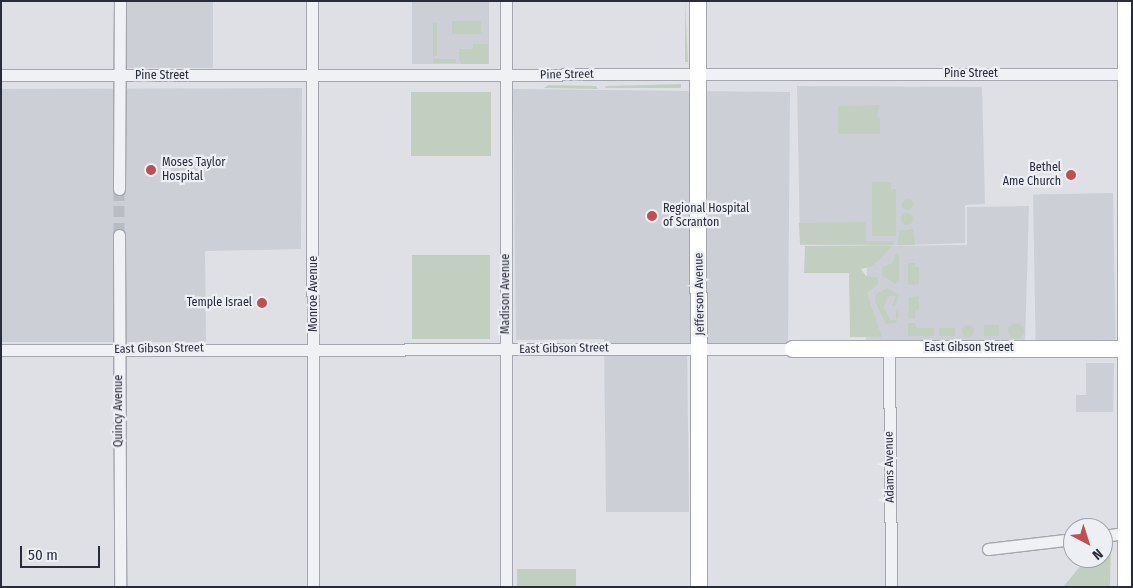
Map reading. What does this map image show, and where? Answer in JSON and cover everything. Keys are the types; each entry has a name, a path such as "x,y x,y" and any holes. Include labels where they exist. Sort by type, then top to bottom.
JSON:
{"street":[{"path":"119,189 120,1"},
{"name":"Monroe Avenue","path":"312,1 313,587"},
{"name":"Madison Avenue","path":"506,1 506,587"},
{"name":"Jefferson Avenue","path":"698,1 699,587"},
{"path":"1126,1 1129,74 1129,533 1126,587"},
{"name":"Pine Street","path":"1,75 1129,74"},
{"name":"Quincy Avenue","path":"119,235 120,587"},
{"name":"East Gibson Street","path":"1,350 888,348 1128,359"},
{"name":"Adams Avenue","path":"888,348 892,587"},
{"path":"1113,535 1129,533"},
{"path":"988,548 1063,540"}],"shaded area":[{"path":"125,1 213,1 213,68 125,68"},
{"path":"412,1 489,1 489,64 412,64"},
{"path":"797,86 982,87 985,204 965,205 965,243 880,246 967,245 967,207 1029,206 1025,343 866,343 867,247 877,246 800,245"},
{"name":"Moses Taylor Hospital","path":"302,88 301,249 205,251 206,342 1,342 1,89"},
{"name":"Regional Hospital of Scranton","path":"513,89 790,92 788,344 687,344 689,512 606,512 604,339 516,340"},
{"path":"1113,193 1116,342 1036,343 1033,194"},
{"path":"1086,363 1114,363 1113,412 1076,412 1076,395 1086,395"}],"green space":[{"path":"685,1 688,62 685,62"},
{"path":"452,21 481,21 481,34 452,34"},
{"path":"433,23 437,23 437,56 433,56"},
{"path":"473,44 488,44 488,64 462,64 459,60 459,49 473,49"},
{"path":"433,59 456,59 456,63 433,63"},
{"path":"681,84 681,88 605,88 606,86"},
{"path":"548,85 596,86 598,89 544,88"},
{"path":"411,92 491,92 491,156 411,156"},
{"path":"880,105 877,117 880,118 880,134 838,134 838,106"},
{"path":"872,182 891,182 891,189 896,189 896,236 872,236"},
{"path":"907,198 913,204 907,210 901,204"},
{"path":"909,213 912,214 912,224 905,225 902,224 901,217 902,214"},
{"path":"866,222 866,241 893,241 893,245 800,244 799,223"},
{"path":"913,229 915,245 897,245 900,230"},
{"path":"805,246 892,246 873,266 861,269 866,276 878,278 878,284 867,293 882,337 850,337 849,273 804,273"},
{"path":"896,254 899,257 899,281 896,284 882,276 882,267 892,263"},
{"path":"412,255 490,255 490,339 412,339"},
{"path":"908,263 915,263 915,267 919,267 919,284 908,285"},
{"path":"887,288 899,294 895,306 892,306 896,296 889,296 884,307 890,320 896,320 896,310 899,314 896,323 886,324 875,302 876,294"},
{"path":"919,296 919,310 915,311 915,318 908,318 909,297"},
{"path":"908,323 915,323 916,328 934,328 934,336 908,336"},
{"path":"1013,323 1019,323 1024,328 1022,337 1013,339 1008,334 1008,328"},
{"path":"966,325 970,325 974,331 970,337 966,337 962,333 962,329"},
{"path":"984,325 999,325 999,336 984,336"},
{"path":"939,328 955,328 955,336 939,336"},
{"path":"1079,568 1110,568 1110,587 1063,587"},
{"path":"517,569 576,569 576,587 517,587"}],"tunnel":[{"path":"119,189 119,235"}],"place":[{"name":"Moses Taylor Hospital","path":"151,170"},
{"name":"Bethel Ame Church","path":"1071,175"},
{"name":"Regional Hospital of Scranton","path":"652,216"},
{"name":"Temple Israel","path":"262,303"}]}
